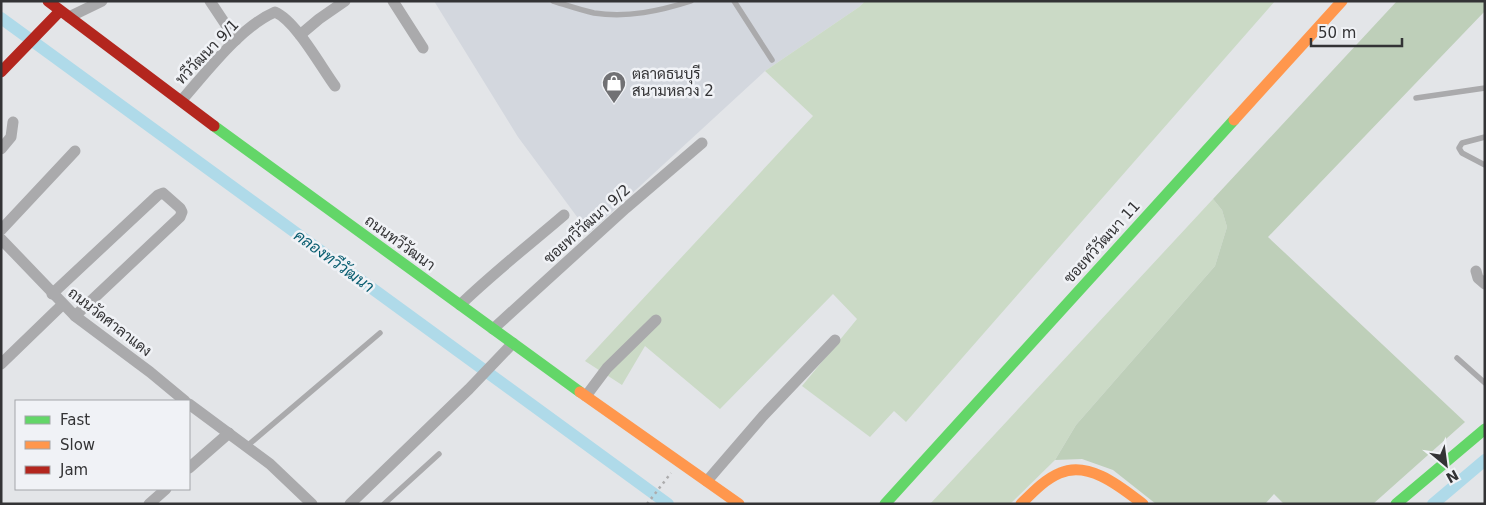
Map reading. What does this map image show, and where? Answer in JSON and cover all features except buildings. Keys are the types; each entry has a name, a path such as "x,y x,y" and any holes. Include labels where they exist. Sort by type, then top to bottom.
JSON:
{"main road":[{"name":"ถนนทวีวัฒนา","path":"48,1 460,305 739,504"},
{"name":"ซอยทวีวัฒนา 11","path":"885,504 1342,1"},
{"path":"1,72 46,24 65,14"},
{"path":"1396,504 1485,429"},
{"path":"1021,504 1056,476 1066,471 1081,470 1118,485 1142,504"}],"street":[{"path":"210,1 236,40"},
{"path":"300,35 344,1"},
{"path":"393,1 423,48"},
{"path":"65,14 98,2"},
{"name":"ทวีวัฒนา 9/1","path":"181,101 236,40 275,12 283,16 300,35 334,86"},
{"path":"1,149 11,137 13,122"},
{"name":"ซอยทวีวัฒนา 9/2","path":"493,329 626,208 702,143"},
{"path":"1,230 75,151"},
{"path":"52,294 158,195 163,193 180,208 182,212 180,217 75,316"},
{"path":"460,305 491,276 521,253 564,215"},
{"name":"ถนนวัดศาลาแดง","path":"1,239 62,305 184,400"},
{"path":"1476,271 1478,278 1485,284"},
{"path":"1,364 62,305"},
{"path":"586,396 607,368 656,320"},
{"path":"707,481 763,416 835,340"},
{"path":"350,504 469,389 513,343"},
{"path":"190,405 270,464 312,504"},
{"path":"190,467 229,433"},
{"path":"149,504 165,490"}],"lane":[{"path":"553,1 595,13 632,14 660,11 691,1"},
{"path":"734,1 772,60"},
{"path":"1416,98 1485,88"},
{"path":"1485,137 1462,143 1459,148 1462,153 1485,165"},
{"path":"247,446 380,332"},
{"path":"1457,358 1485,383"},
{"path":"384,504 439,454"}],"path":[{"path":"647,504 671,472"}],"shaded area":[{"name":"ตลาดธนบุรี สนามหลวง 2","path":"434,1 865,1 765,71 589,233 518,137"}],"green space":[{"path":"865,1 1275,1 906,422 894,411 870,437 802,386 857,319 833,294 720,409 645,346 622,385 585,361 813,116 765,71"},
{"path":"1397,1 1485,1 1485,11 1268,237 1465,422 1373,504 1284,504 1274,494 1265,504 1156,504 1113,470 1082,459 1055,460 1076,425 1215,266 1227,227 1222,210 1213,199"},
{"path":"1213,199 1222,210 1227,227 1215,266 1076,425 1055,460 1010,504 930,504"}],"waterway":[{"name":"คลองทวีวัฒนา","path":"1,18 668,504"},
{"path":"1433,504 1485,460"}],"traffic: fast":[{"path":"885,504 1234,120"},
{"path":"214,126 580,392"},
{"path":"1396,504 1485,429"}],"traffic: slow":[{"path":"1234,120 1342,1"},
{"path":"580,392 739,504"},
{"path":"1021,504 1049,479 1071,470 1082,470 1104,478 1143,504"}],"traffic: jam":[{"path":"48,1 214,126"},
{"path":"1,72 60,11"}],"place":[{"name":"ตลาดธนบุรี สนามหลวง 2","path":"614,104"}]}
